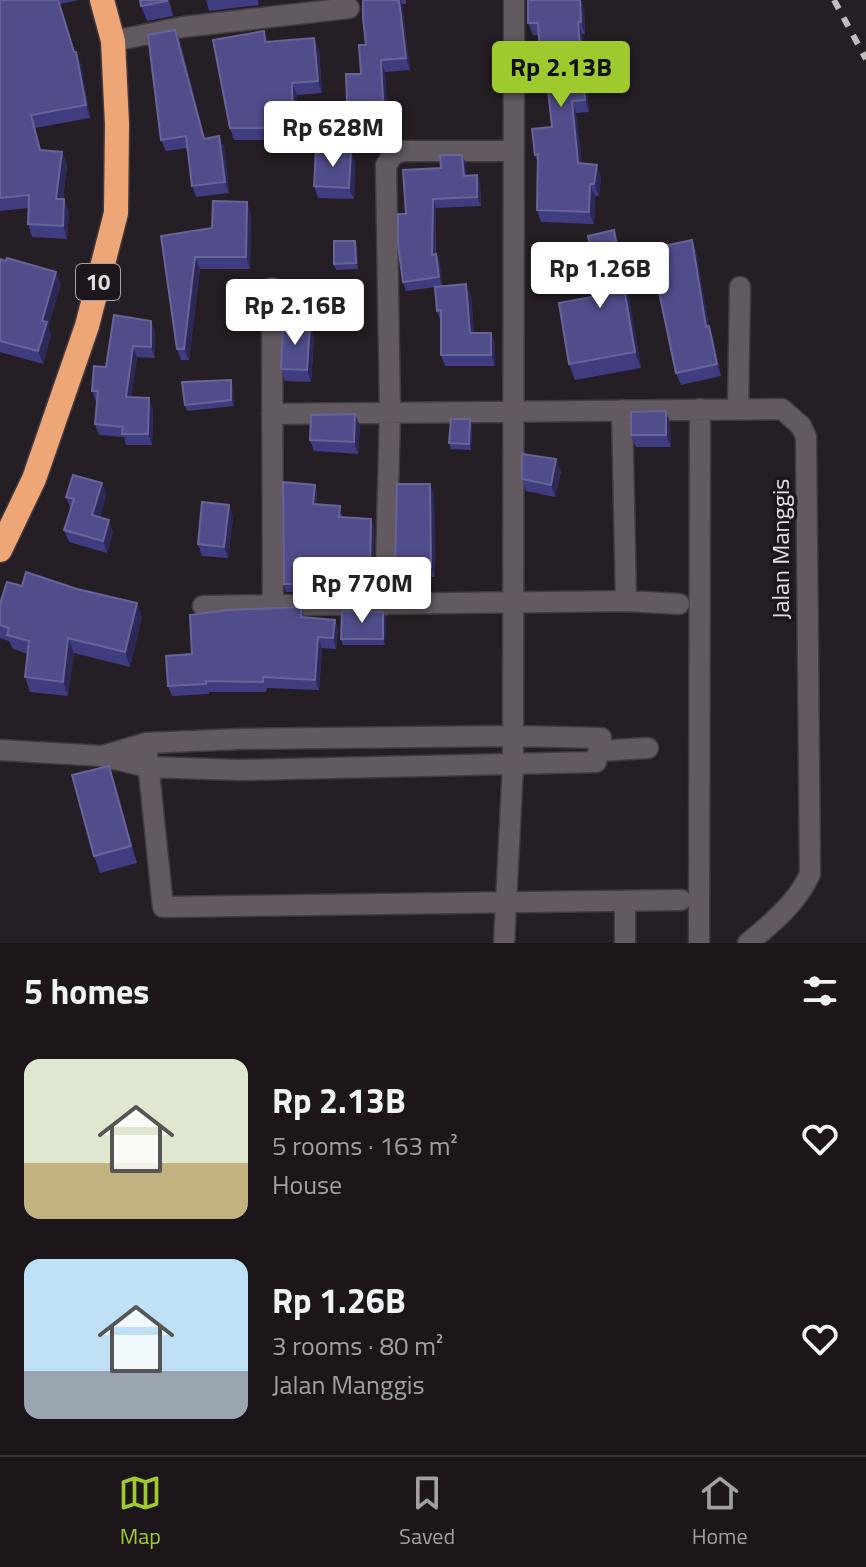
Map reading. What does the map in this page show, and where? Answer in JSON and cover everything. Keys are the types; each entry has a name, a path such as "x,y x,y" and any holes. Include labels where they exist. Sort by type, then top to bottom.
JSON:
{"highway":[{"name":"10","path":"0,550 34,479 87,326 116,213 117,124 113,41 102,0"}],"street":[{"path":"504,943 513,765 514,0"},
{"path":"113,41 183,27 349,8"},
{"path":"385,605 390,413 386,165 394,154 403,151 514,151"},
{"path":"738,409 740,287"},
{"path":"272,288 273,606"},
{"path":"699,943 700,409"},
{"name":"Jalan Manggis","path":"272,414 782,409 801,426 806,437 810,874 802,892 748,943"},
{"path":"622,410 626,601"},
{"path":"203,606 626,601 679,604"},
{"path":"102,756 146,743 337,738 513,736 599,750"},
{"path":"337,738 338,769"},
{"path":"146,743 163,907 681,900"},
{"path":"0,750 102,756 148,767 240,770 513,765 599,750 648,748"},
{"path":"625,902 625,943"}],"building":[{"path":"0,0 58,0 76,52 86,105 31,115 40,150 62,152 56,199 64,199 63,226 28,224 29,195 0,198"},
{"path":"140,0 167,0 167,1 141,6"},
{"path":"363,0 399,0 406,58 381,60 383,101 347,103 346,74 361,74 359,45 366,45"},
{"path":"528,0 580,0 581,22 578,22 585,100 572,101 578,163 597,165 594,184 590,184 589,212 537,210 538,154 535,155 532,129 552,127 544,53 540,53 538,23 528,23"},
{"path":"175,30 204,139 219,136 225,182 192,186 186,136 161,140 148,35"},
{"path":"264,31 265,42 314,38 318,81 292,83 293,128 230,128 213,40"},
{"path":"316,150 351,151 349,188 314,186"},
{"path":"440,155 462,155 464,176 477,175 477,197 433,199 432,255 436,254 439,277 403,282 398,214 406,214 403,170 441,168"},
{"path":"213,201 247,202 246,257 195,257 184,349 177,349 161,236 212,228"},
{"path":"614,230 635,352 569,364 559,303 602,295 588,236"},
{"path":"692,240 706,327 709,326 717,364 676,373 650,249"},
{"path":"334,241 355,241 356,263 334,264"},
{"path":"7,258 56,272 42,321 47,322 38,351 0,341 0,259 6,261"},
{"path":"466,284 470,333 491,333 491,355 441,355 441,310 437,311 435,287"},
{"path":"114,315 151,321 151,347 133,346 126,397 149,398 148,434 122,434 123,427 95,424 98,391 92,391 94,366 106,367"},
{"path":"283,324 310,325 307,370 281,369"},
{"path":"231,380 231,400 185,405 182,382"},
{"path":"666,411 666,435 631,435 631,412"},
{"path":"355,414 354,442 310,440 311,415"},
{"path":"451,419 470,419 469,444 449,443"},
{"path":"522,454 556,459 551,485 522,479"},
{"path":"73,475 102,483 92,515 109,520 103,541 64,530 74,499 66,497"},
{"path":"283,482 315,485 313,504 340,506 339,517 371,519 370,570 343,568 303,571 303,584 284,584"},
{"path":"397,484 430,484 431,567 395,567"},
{"path":"202,502 229,505 224,547 198,544"},
{"path":"26,572 77,589 137,603 125,652 68,638 63,682 25,677 29,641 7,635 9,628 0,625 0,604 7,582 22,586"},
{"path":"302,607 301,617 335,620 333,638 318,637 315,680 263,677 263,682 206,681 206,684 168,686 166,656 192,654 190,615"},
{"path":"342,611 383,612 383,639 341,639"},
{"path":"109,766 131,846 94,856 72,775"}],"railway":[{"path":"834,0 866,59"}]}
